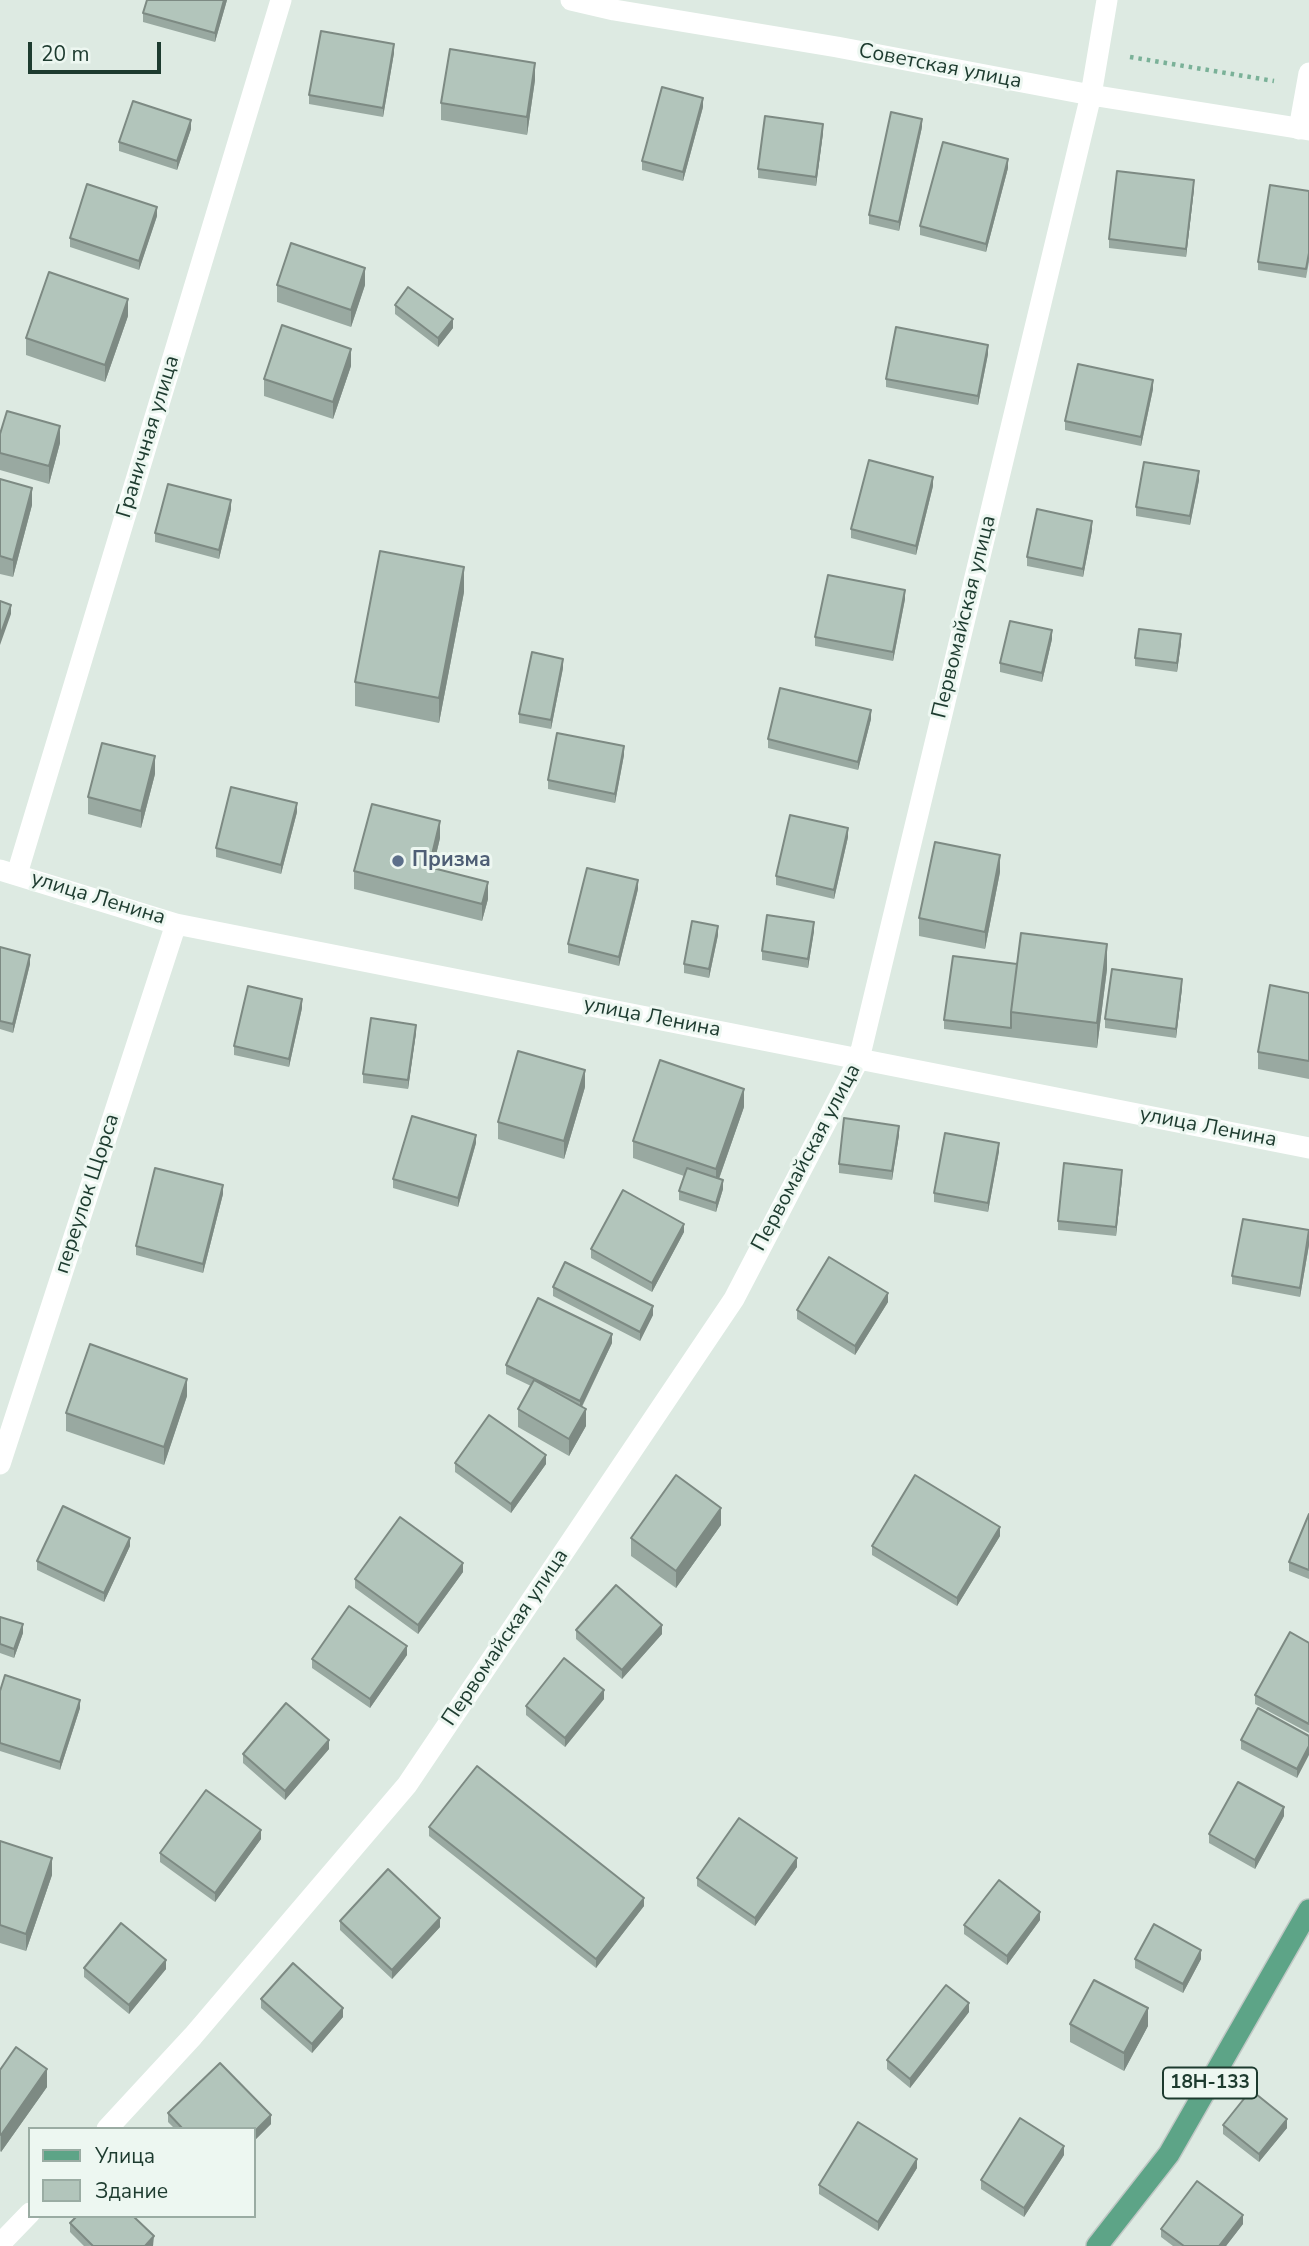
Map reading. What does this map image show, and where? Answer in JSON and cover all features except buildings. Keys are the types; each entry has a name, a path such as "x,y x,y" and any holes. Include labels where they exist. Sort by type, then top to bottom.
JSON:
{"main road":[{"name":"18Н-133","path":"1097,2246 1169,2154 1309,1910"}],"street":[{"name":"Граничная улица","path":"9,872 281,0"},
{"name":"Советская улица","path":"571,0 614,10 837,47 1091,95 1304,129"},
{"name":"Первомайская улица","path":"109,2127 193,2036 407,1785 734,1299 859,1059 1091,95 1107,0"},
{"path":"1304,129 1308,80"},
{"name":"улица Ленина","path":"9,872 176,923 1309,1148"},
{"name":"переулок Щорса","path":"0,1464 176,923"},
{"path":"0,2244 28,2215"}],"path":[{"path":"1098,52 1308,80"}],"place":[{"name":"Призма","path":"398,861"}]}
